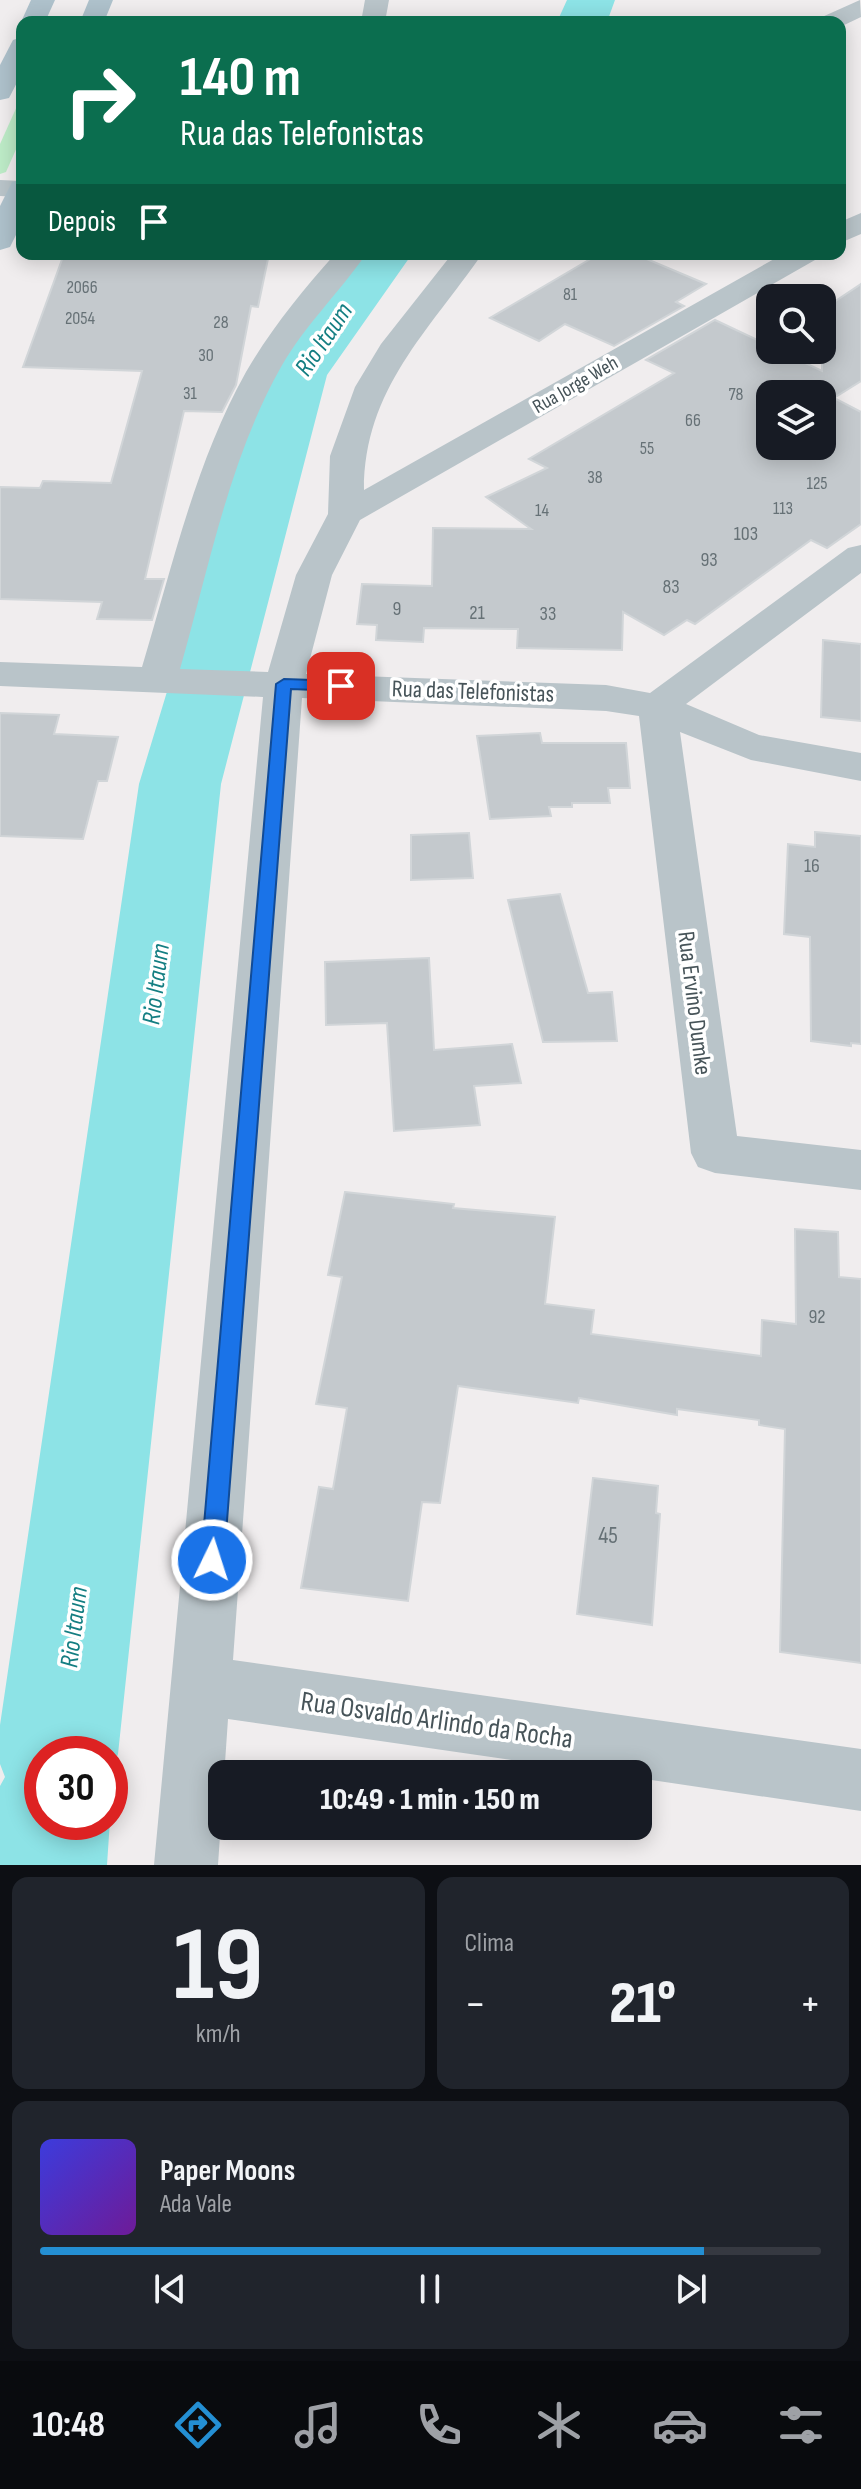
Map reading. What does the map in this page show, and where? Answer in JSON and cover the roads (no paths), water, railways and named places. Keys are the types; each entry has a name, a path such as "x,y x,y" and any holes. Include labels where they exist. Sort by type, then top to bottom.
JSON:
{"main road":[{"path":"0,92 16,58"},
{"path":"0,241 16,202"}],"street":[{"path":"843,16 861,7"},
{"path":"170,680 219,475 253,389 298,315 346,260"},
{"path":"186,1865 284,684 314,575 346,514 347,456 371,387 392,351 462,260"},
{"name":"Rua Jorge Weh","path":"346,514 794,260"},
{"path":"657,707 861,556"},
{"name":"Rua das Telefonistas","path":"0,674 541,693 657,707 751,747 861,767"},
{"name":"Rua Ervino Dumke","path":"657,707 715,1153 861,1170"},
{"name":"Rua Osvaldo Arlindo da Rocha","path":"202,1685 861,1780"}],"waterway":[{"name":"Rio Itaum","path":"584,16 591,0"},
{"name":"Rio Itaum","path":"59,1736 180,784 295,375 378,260"},
{"name":"Rio Itaum","path":"43,1865 46,1840"}]}
